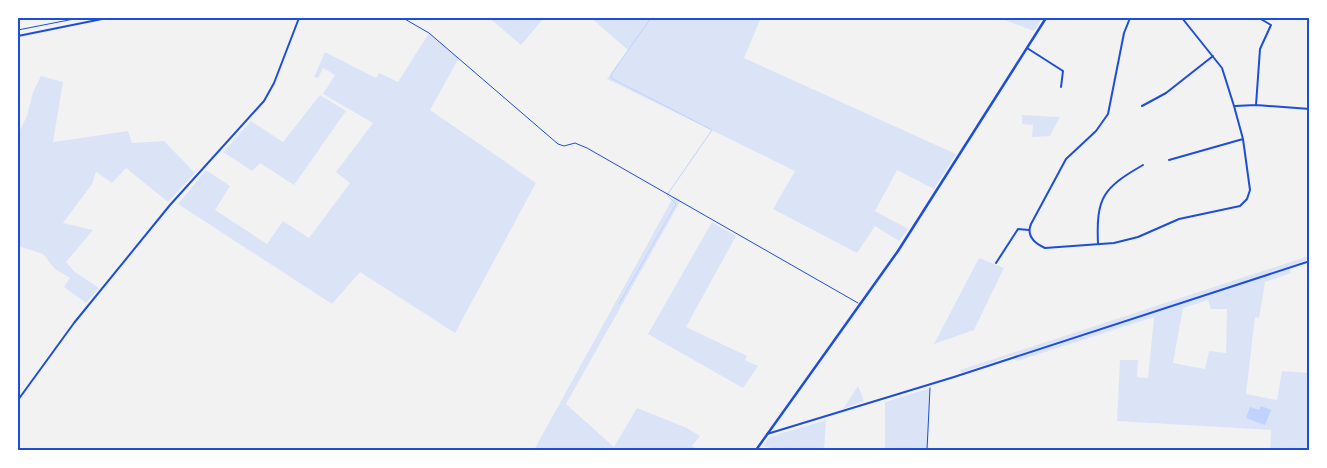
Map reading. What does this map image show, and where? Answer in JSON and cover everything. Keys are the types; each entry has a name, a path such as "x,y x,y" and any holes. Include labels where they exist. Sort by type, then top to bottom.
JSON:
{"street":[{"path":"18,36 107,18"},
{"path":"18,400 74,324 165,211 264,101 274,83 299,18"},
{"path":"756,450 931,200 1046,18"},
{"path":"1029,230 1066,159 1096,131 1108,114 1124,32 1130,18"},
{"path":"1029,230 1034,241 1045,248 1098,244 1138,236 1179,219 1240,206 1247,198 1250,190 1243,139 1222,68 1182,18"},
{"path":"1256,105 1260,49 1271,25 1269,21 1259,18"},
{"path":"1027,48 1062,69 1061,87"},
{"path":"1142,106 1166,93 1213,56"},
{"path":"1234,106 1256,105 1310,109"},
{"path":"1168,160 1243,139"},
{"path":"1098,244 1097,219 1103,197 1118,179 1144,165"},
{"path":"996,263 1018,229 1029,230"},
{"path":"767,434 930,385 1310,261"}],"path":[{"path":"18,30 79,18"},
{"path":"403,18 431,35 558,144 564,146 575,144 587,148 860,304"},
{"path":"927,450 930,385"}],"shaded area":[{"path":"489,18 544,18 521,45"},
{"path":"591,18 761,18 744,58 956,154 934,189 897,170 875,211 908,229 899,241 875,226 857,253 773,209 795,171 607,79 628,50"},
{"path":"999,18 1042,18 1034,31"},
{"path":"429,33 459,58 430,110 536,183 455,333 360,272 332,304 178,204 206,170 230,186 215,210 267,244 283,221 309,238 350,183 336,172 373,123 323,94 335,75 323,68 318,78 314,77 325,52 376,78 379,73 398,82"},
{"path":"41,76 63,82 53,142 128,131 132,143 164,141 195,173 168,202 126,168 112,183 96,172 92,184 63,223 93,230 66,262 75,272 99,288 86,303 64,287 70,278 55,269 43,254 18,246 18,134 27,116 33,92"},
{"path":"320,95 346,111 294,185 260,163 252,171 223,152 251,121 283,142"},
{"path":"1022,115 1060,117 1050,136 1032,137 1033,125 1022,124"},
{"path":"674,196 681,200 566,404 614,447 637,408 687,428 700,436 692,446 698,450 534,450"},
{"path":"712,222 736,236 686,327 747,356 745,360 758,366 743,388 648,334"},
{"path":"1309,256 1309,259 1289,267 1291,273 1265,282 1259,318 1255,317 1246,394 1277,400 1282,371 1309,373 1309,450 1270,450 1271,430 1117,421 1120,360 1138,360 1137,377 1148,378 1154,317 1017,361 1014,355 961,373 960,370","holes":["1208,300 1211,309 1227,309 1226,353 1209,351 1205,369 1173,363 1183,308"]},
{"path":"979,258 1004,268 974,330 934,344"},
{"path":"858,386 864,401 843,409"},
{"path":"930,388 928,450 885,450 885,402"},
{"path":"826,420 824,450 778,450 763,446 769,437"}],"water":[{"path":"1261,406 1271,410 1265,425 1246,418 1250,407 1259,410"}],"waterway":[{"path":"619,304 676,204 667,195 712,130 611,78 612,73 651,18"}]}
